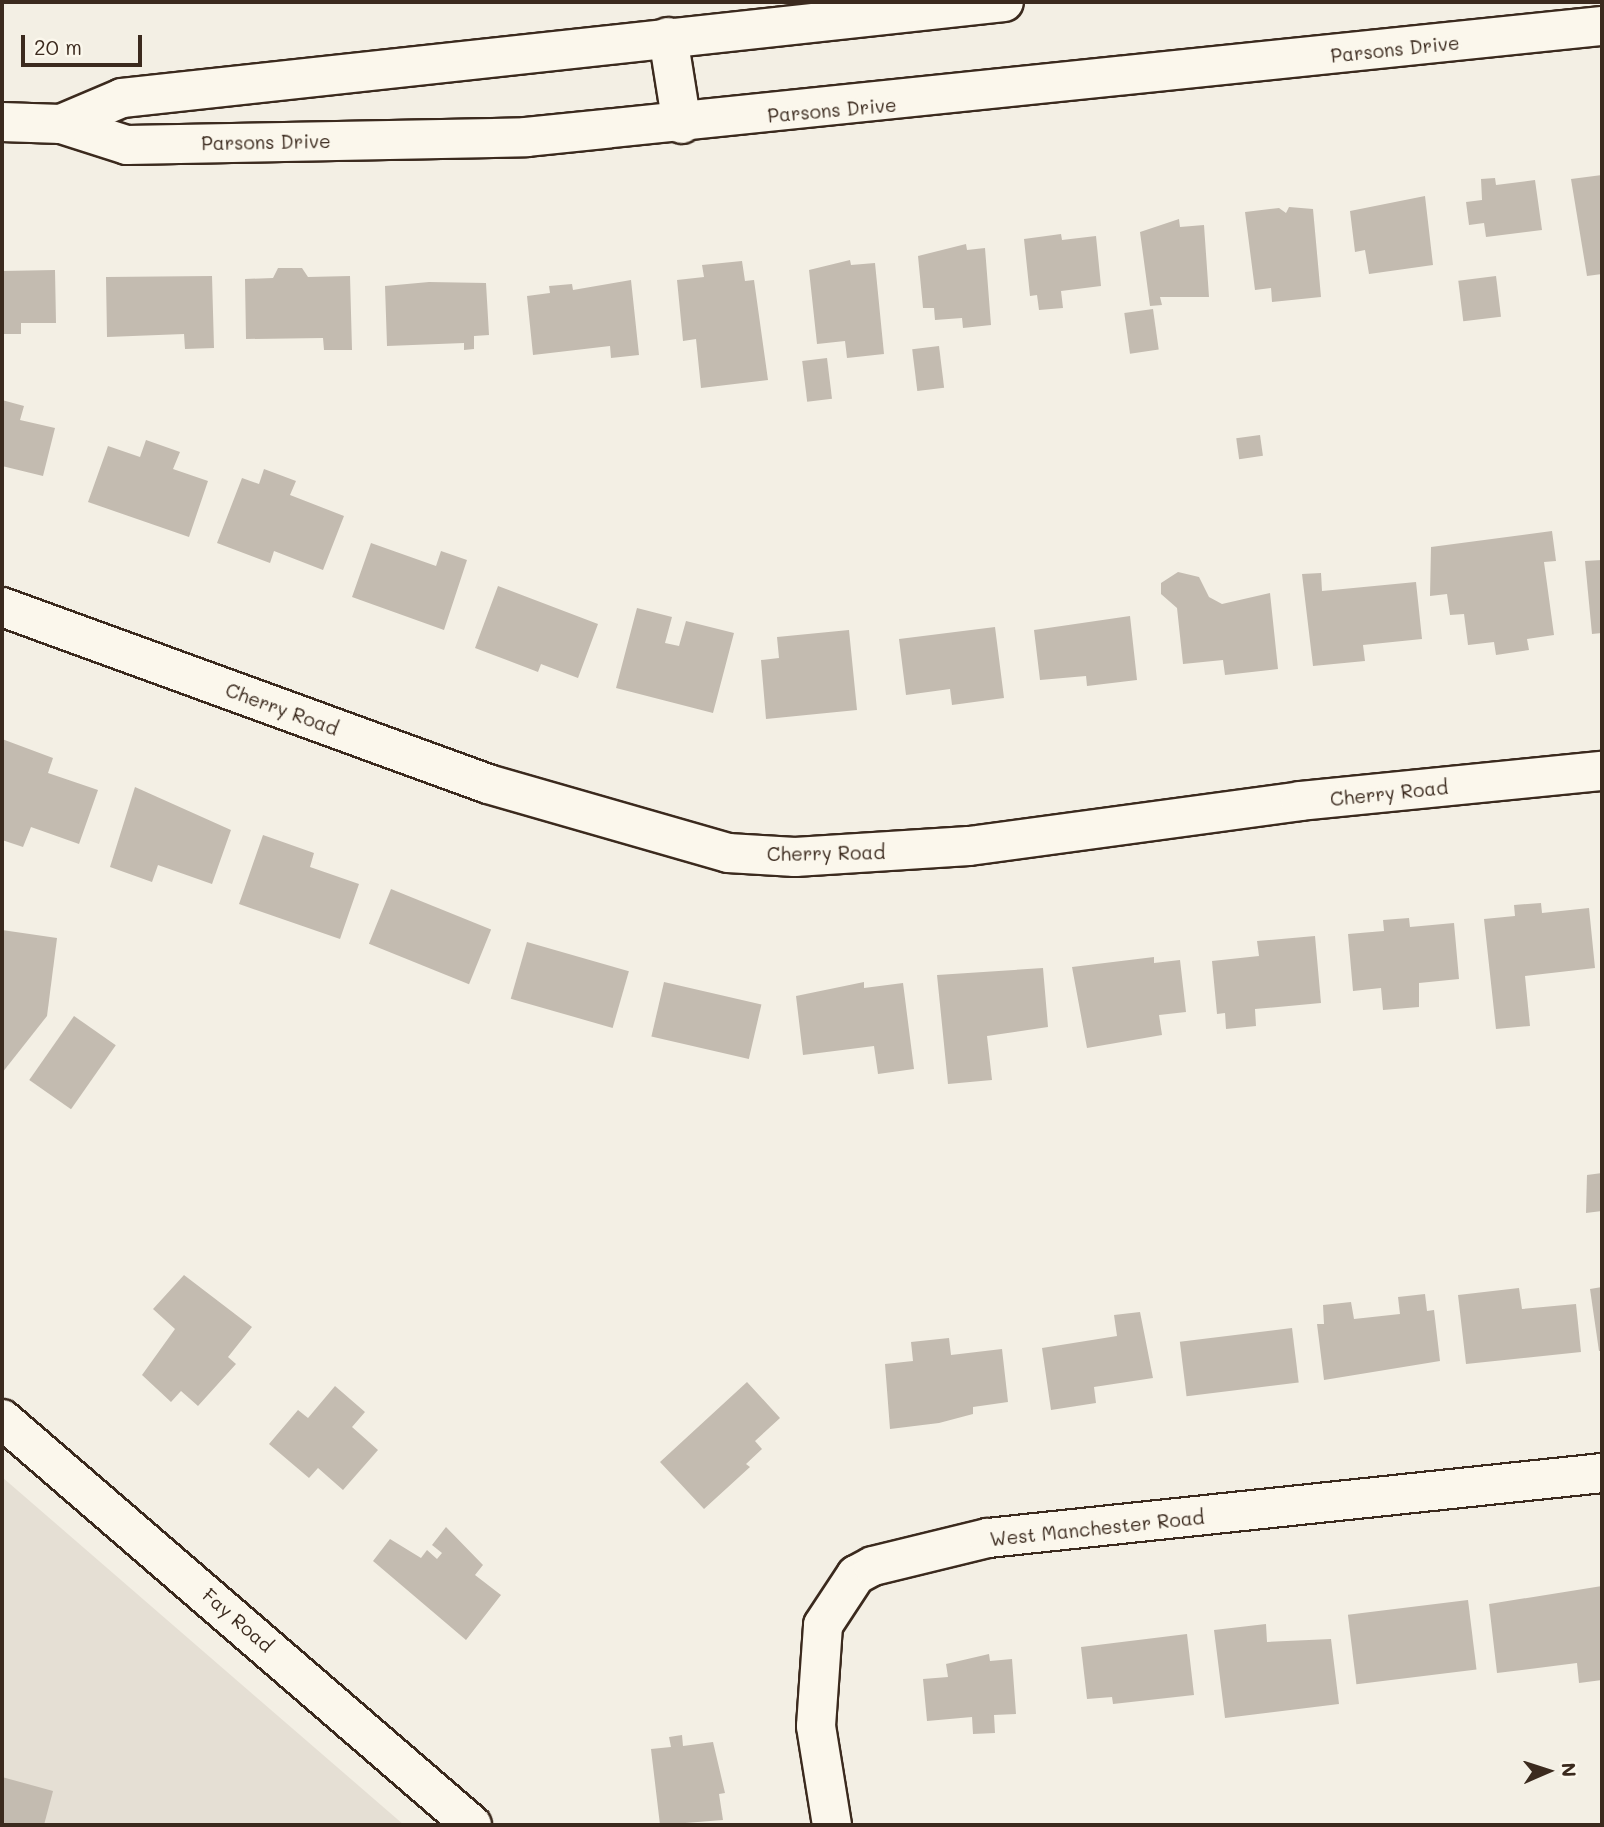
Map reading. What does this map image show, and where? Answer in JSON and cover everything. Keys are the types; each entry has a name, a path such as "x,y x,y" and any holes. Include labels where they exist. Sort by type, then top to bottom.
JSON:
{"street":[{"name":"Parsons Drive","path":"61,124 122,98 1004,2"},
{"name":"Parsons Drive","path":"2,122 61,124 127,145 526,137 682,124 1602,26"},
{"path":"668,37 682,124"},
{"name":"Cherry Road","path":"2,607 488,784 652,836 728,853 795,858 969,846 1300,802 1602,771"},
{"name":"Fay Road","path":"2,1419 472,1825"},
{"name":"West Manchester Road","path":"832,1825 816,1726 823,1625 856,1575 873,1566 988,1538 1602,1473"}],"shaded area":[{"path":"2,1477 404,1825 2,1825"}],"building":[{"path":"1602,175 1602,274 1587,276 1571,179"},
{"path":"1495,178 1496,185 1535,180 1542,230 1486,237 1484,223 1469,225 1466,202 1482,200 1481,179"},
{"path":"1425,196 1433,265 1369,274 1365,250 1355,252 1350,211"},
{"path":"1289,207 1313,209 1321,297 1272,302 1271,288 1255,290 1245,212 1279,208 1286,213"},
{"path":"1179,219 1180,227 1204,225 1209,297 1160,297 1162,305 1150,306 1140,232"},
{"path":"1061,234 1062,240 1096,236 1101,286 1061,291 1063,308 1039,310 1037,295 1030,296 1024,239"},
{"path":"966,244 967,250 985,248 991,325 963,328 962,318 935,320 934,308 923,308 918,256"},
{"path":"850,260 851,265 875,263 884,354 847,358 845,341 817,344 809,270"},
{"path":"742,261 745,281 754,280 768,380 701,388 696,339 683,341 677,280 704,277 702,265"},
{"path":"278,268 302,268 308,277 350,276 352,350 324,350 323,338 246,339 245,279 273,278"},
{"path":"55,270 56,323 21,323 21,334 2,334 2,271"},
{"path":"212,276 214,348 185,349 184,334 107,337 106,277"},
{"path":"1496,276 1501,317 1463,321 1458,281"},
{"path":"631,280 639,355 611,358 610,346 533,355 527,296 550,293 549,286 572,284 573,290"},
{"path":"429,282 486,283 489,335 474,336 474,349 464,350 464,343 387,346 385,286"},
{"path":"1153,309 1159,350 1130,354 1124,313"},
{"path":"939,346 944,388 917,391 912,349"},
{"path":"827,358 832,399 807,402 802,361"},
{"path":"2,400 24,406 20,420 55,428 43,476 2,466"},
{"path":"1260,435 1263,456 1239,459 1236,438"},
{"path":"146,440 180,452 173,469 208,481 189,537 88,502 108,446 140,457"},
{"path":"264,469 296,481 290,495 344,516 323,570 274,551 270,563 217,543 242,478 259,484"},
{"path":"1552,531 1556,561 1544,562 1554,635 1527,639 1529,650 1496,655 1494,642 1468,645 1464,614 1450,615 1447,594 1430,596 1431,547"},
{"path":"371,543 436,566 441,551 467,560 444,630 352,597"},
{"path":"1602,560 1602,633 1592,634 1585,561"},
{"path":"1178,572 1199,577 1209,597 1222,604 1270,593 1278,669 1225,675 1223,660 1183,664 1177,608 1161,594 1161,583"},
{"path":"1321,573 1322,591 1416,582 1422,639 1363,645 1365,661 1313,666 1302,574"},
{"path":"498,586 598,624 578,678 541,664 538,672 475,648"},
{"path":"637,608 672,617 665,643 679,646 686,621 734,633 713,713 616,688"},
{"path":"1130,616 1137,680 1087,686 1086,676 1040,680 1034,630"},
{"path":"995,627 1004,698 952,705 950,689 906,695 899,639"},
{"path":"849,630 857,710 766,719 761,660 779,658 777,637"},
{"path":"2,739 53,758 48,773 98,790 79,844 31,827 23,847 2,840"},
{"path":"135,787 231,830 212,884 158,865 152,882 110,867"},
{"path":"263,835 314,853 310,867 359,884 340,939 239,904"},
{"path":"391,889 491,929 469,984 369,944"},
{"path":"1541,903 1542,913 1589,908 1595,968 1525,976 1530,1026 1496,1029 1484,919 1515,916 1514,905"},
{"path":"1409,918 1410,927 1454,923 1459,979 1419,983 1419,1007 1383,1010 1381,988 1353,991 1348,934 1384,931 1383,920"},
{"path":"2,930 57,938 47,1016 2,1073"},
{"path":"1315,936 1321,1003 1255,1009 1256,1026 1226,1029 1225,1013 1217,1014 1212,961 1259,956 1257,941"},
{"path":"527,942 629,971 613,1028 511,999"},
{"path":"1154,957 1154,963 1180,960 1186,1012 1159,1015 1162,1035 1087,1048 1072,967"},
{"path":"1043,968 1048,1027 987,1036 992,1080 948,1084 937,975"},
{"path":"664,982 761,1004 749,1059 651,1037"},
{"path":"864,982 864,988 903,983 914,1069 878,1074 874,1046 803,1055 796,996"},
{"path":"74,1016 116,1045 71,1109 29,1080"},
{"path":"1602,1173 1602,1211 1586,1213 1587,1175"},
{"path":"184,1275 252,1327 228,1357 236,1364 198,1406 181,1391 171,1402 142,1375 175,1329 153,1309"},
{"path":"1602,1287 1602,1351 1599,1351 1590,1289"},
{"path":"1519,1288 1522,1309 1576,1304 1581,1352 1466,1364 1458,1295"},
{"path":"1425,1294 1427,1311 1434,1310 1440,1361 1324,1380 1317,1324 1324,1324 1323,1305 1351,1302 1354,1319 1400,1314 1398,1297"},
{"path":"1140,1312 1153,1378 1094,1387 1096,1403 1051,1410 1042,1348 1117,1336 1114,1315"},
{"path":"1292,1328 1299,1383 1187,1396 1180,1342"},
{"path":"949,1338 951,1355 1002,1349 1008,1402 973,1407 973,1414 939,1423 890,1429 885,1364 913,1361 911,1342"},
{"path":"747,1382 780,1418 755,1441 762,1449 746,1464 750,1467 704,1509 660,1462"},
{"path":"335,1386 365,1412 352,1427 378,1450 343,1490 318,1468 309,1478 269,1444 298,1410 308,1418"},
{"path":"446,1527 483,1565 475,1575 501,1595 466,1640 373,1561 390,1539 421,1558 427,1550 437,1559 442,1553 432,1545"},
{"path":"1602,1586 1602,1680 1579,1683 1577,1663 1497,1673 1489,1604"},
{"path":"1468,1600 1477,1669 1356,1684 1348,1615"},
{"path":"1266,1624 1267,1642 1331,1639 1339,1704 1225,1718 1214,1630"},
{"path":"1187,1634 1194,1695 1113,1704 1112,1697 1087,1699 1081,1647"},
{"path":"989,1654 990,1661 1012,1659 1016,1714 994,1715 995,1733 973,1734 972,1717 927,1721 923,1679 948,1677 946,1664"},
{"path":"682,1735 683,1746 713,1742 725,1793 719,1794 723,1820 660,1825 651,1749 671,1747 669,1737"},
{"path":"2,1777 53,1791 44,1825 2,1825"}]}
